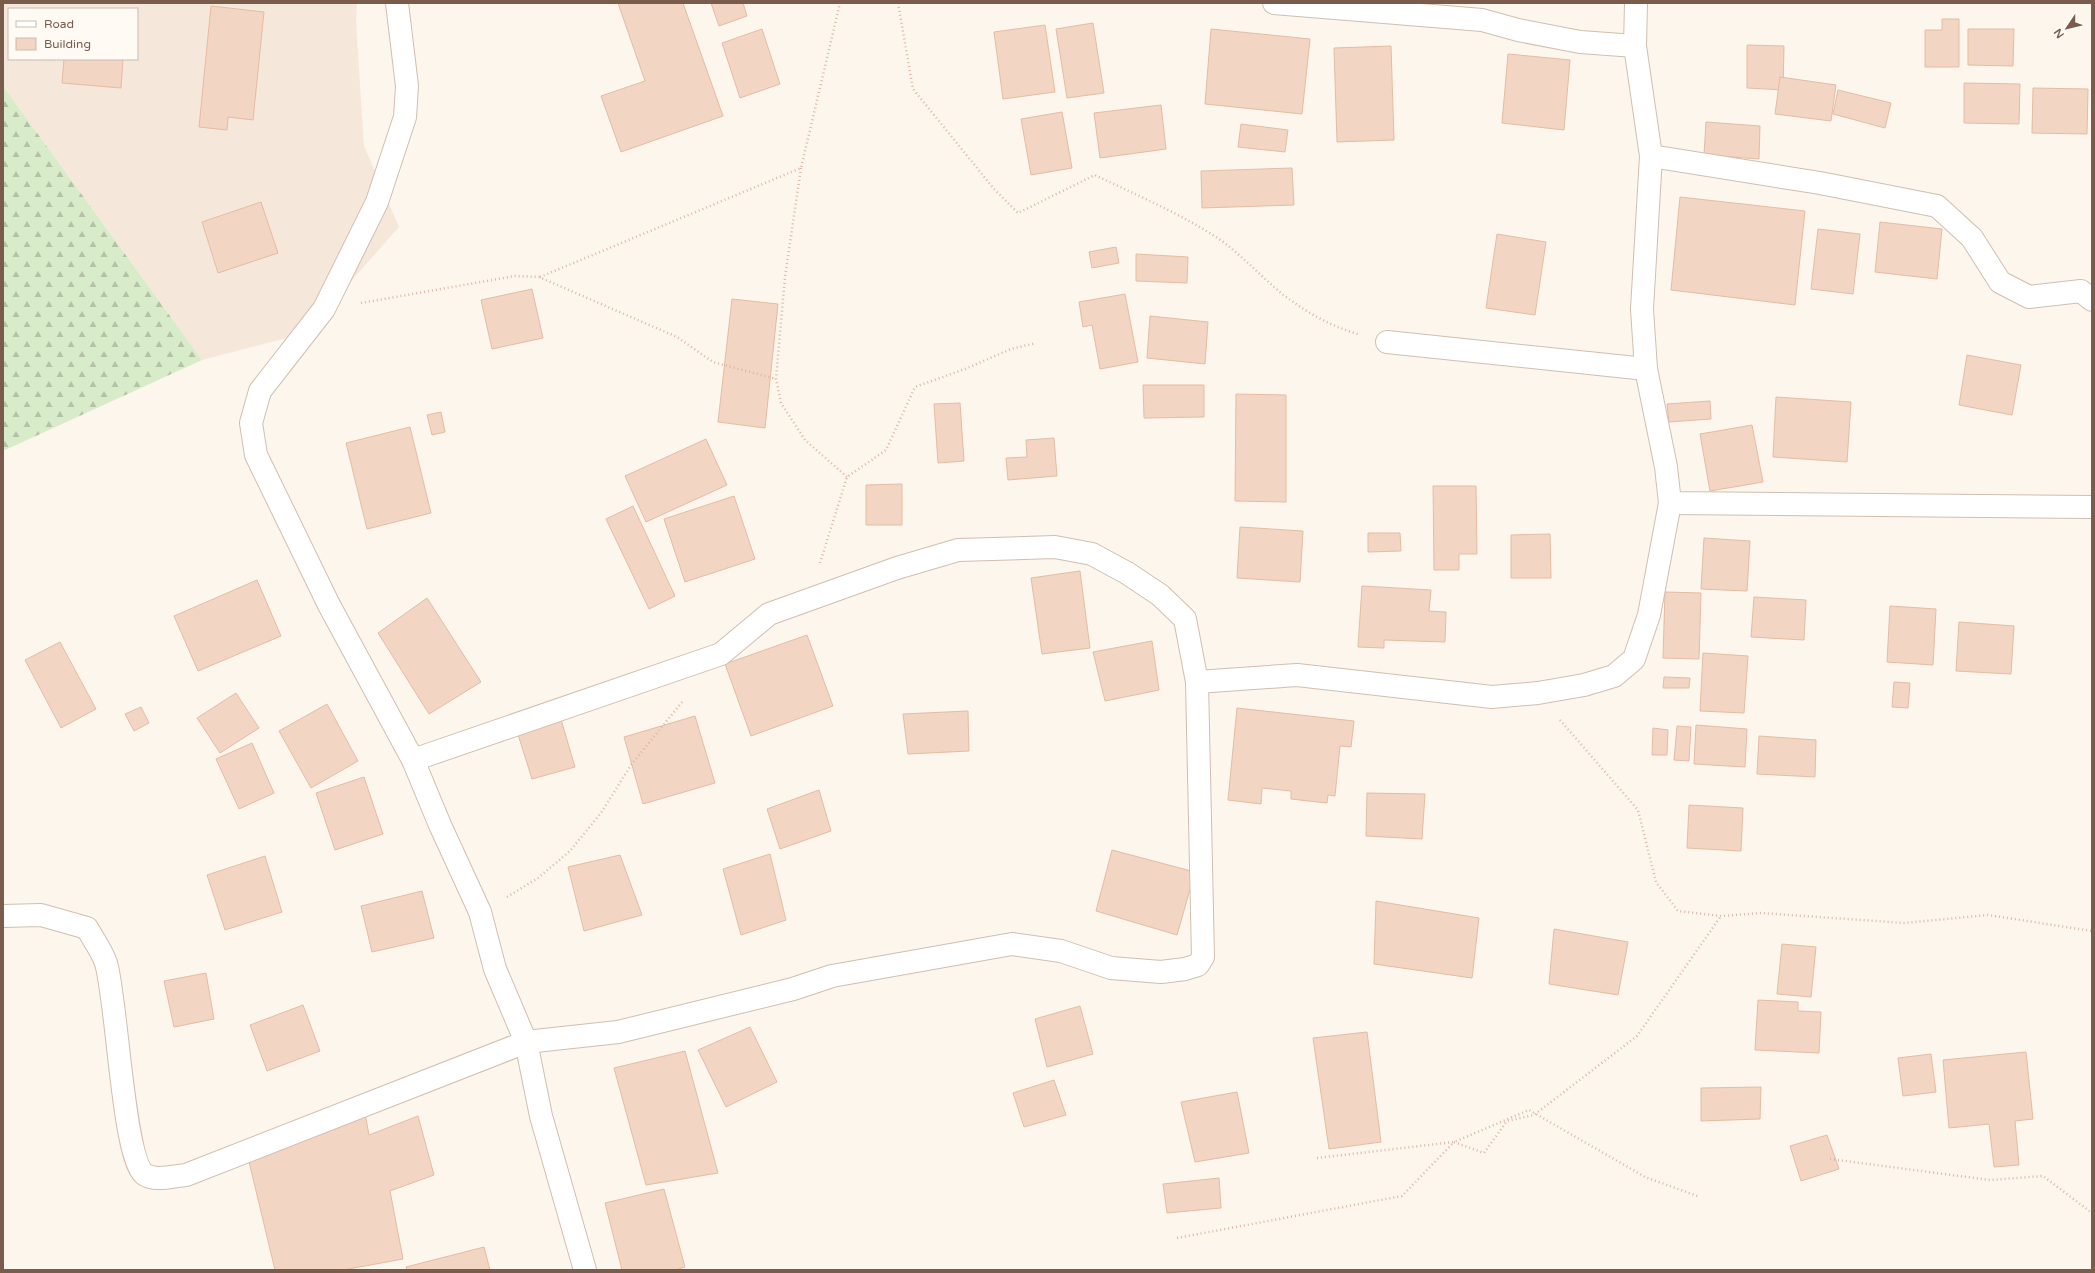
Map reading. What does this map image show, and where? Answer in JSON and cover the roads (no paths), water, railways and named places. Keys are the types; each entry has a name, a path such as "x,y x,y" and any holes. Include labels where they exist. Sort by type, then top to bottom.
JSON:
{"street":[{"path":"397,3 407,86 405,118 377,202 324,309 260,391 251,422 256,454 329,605 413,760 440,825 480,912 495,969 526,1042 540,1116 585,1270"},
{"path":"1274,3 1482,20 1518,30 1580,42 1635,46"},
{"path":"1197,682 1297,676 1492,697 1538,693 1584,685 1614,676 1634,659 1649,616 1670,503 1666,467 1646,369 1642,309 1651,156 1635,46 1636,3"},
{"path":"1651,156 1820,183 1937,206 1972,238 2000,282 2029,297 2081,291 2092,300"},
{"path":"1387,342 1646,369"},
{"path":"1670,503 2092,507"},
{"path":"3,916 41,915 87,928 105,962 114,1012 130,1138 137,1164 144,1173 152,1178 186,1175 526,1042 618,1032 793,989 832,976 1012,944 1061,951 1111,968 1161,972 1186,970 1198,965 1203,957 1197,682 1186,619 1160,594 1127,573 1092,554 1055,547 958,550 898,568 769,614 721,654 413,760"}]}
